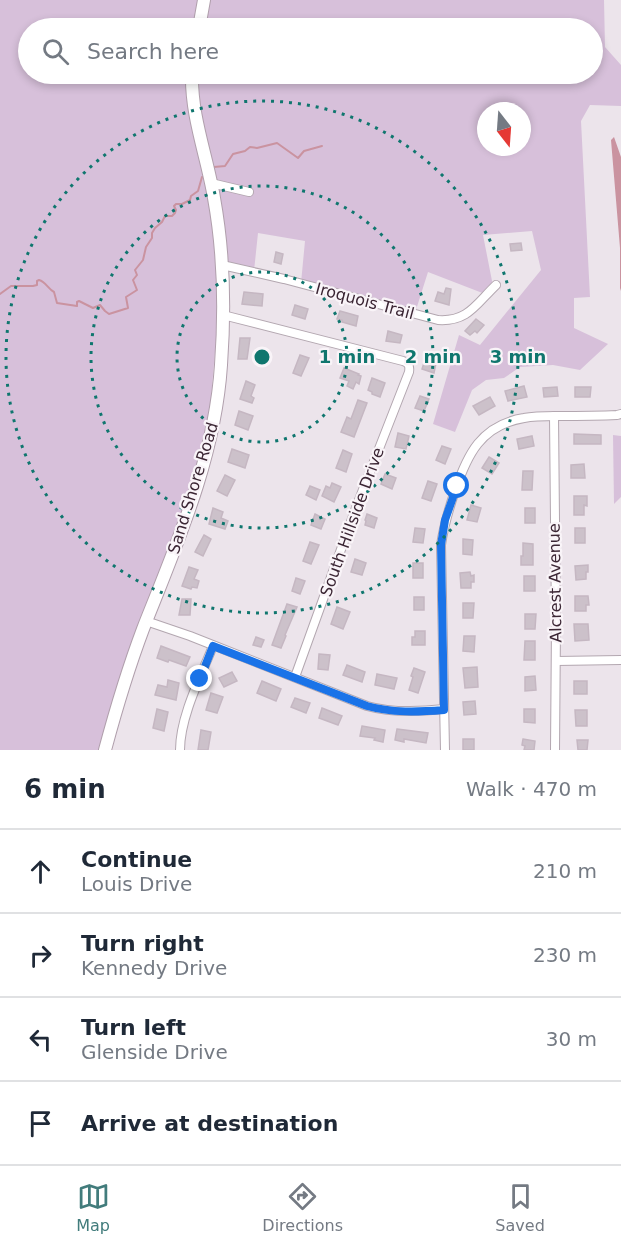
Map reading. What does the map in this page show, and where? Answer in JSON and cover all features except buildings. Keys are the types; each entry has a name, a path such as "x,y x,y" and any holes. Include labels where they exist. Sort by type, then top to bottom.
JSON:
{"street":[{"path":"201,18 204,0"},
{"name":"Sand Shore Road","path":"105,750 123,687 146,621 182,532 207,453 219,386 223,315 219,225 194,109 193,84"},
{"path":"211,183 249,192"},
{"name":"Iroquois Trail","path":"222,265 438,320 454,320 462,317 496,285"},
{"name":"South Hillside Drive","path":"223,315 403,361 409,366 409,372 357,505 295,677"},
{"path":"445,750 441,545 445,520 470,454 493,430 516,419 536,416 621,414"},
{"name":"Alcrest Avenue","path":"554,416 555,750"},
{"path":"146,621 379,710 444,710"},
{"path":"180,750 185,720 213,646"},
{"path":"555,661 621,660"}],"shaded area":[{"path":"0,0 604,0 605,47 621,65 621,106 590,105 581,121 590,297 574,298 574,328 608,344 580,370 553,365 520,367 504,378 486,380 472,390 455,432 433,424 459,335 480,345 541,270 532,231 483,235 493,286 485,294 428,272 415,313 301,283 305,241 258,233 254,271 222,267 207,447 106,750 0,750"},
{"path":"614,137 621,157 621,291 620,248 611,140"},
{"path":"613,435 621,436 621,497 614,504"}],"waterway":[{"path":"214,167 225,166 233,154 250,147 257,148 277,143 298,158 304,151 322,146"},
{"path":"0,294 11,286 37,285 39,280 54,292 57,303 77,306 79,301 93,308 100,305 109,314 128,308 126,297 137,290 133,280 137,275 135,270 143,260 152,233 165,216 172,216 175,213 176,204 190,200 191,196 198,191 202,177"}],"route":[{"path":"200,679 213,646 379,710 444,710 441,545 445,520 457,486"}]}
